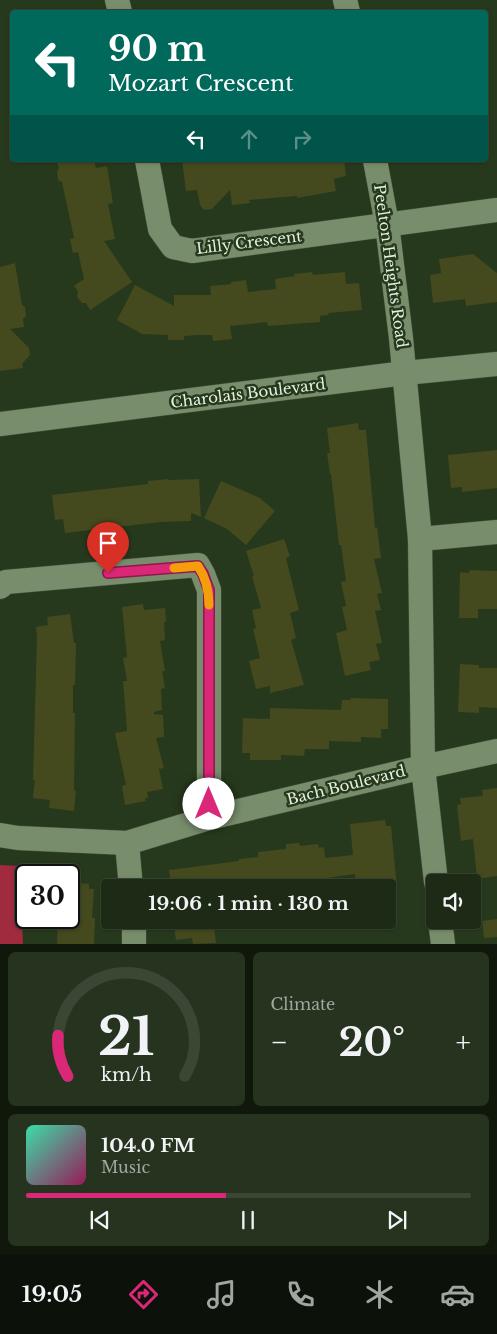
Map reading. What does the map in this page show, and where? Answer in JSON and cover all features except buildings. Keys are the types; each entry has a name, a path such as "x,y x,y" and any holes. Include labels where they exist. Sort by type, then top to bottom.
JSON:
{"street":[{"name":"Lilly Crescent","path":"147,162 160,229 173,247 192,251 497,210"},
{"name":"Peelton Heights Road","path":"375,162 387,224 405,373"},
{"name":"Charolais Boulevard","path":"0,424 405,373 497,364"},
{"name":"Bach Boulevard","path":"0,835 18,838 127,843 208,818 423,767 420,539 405,373"},
{"path":"420,539 497,532"},
{"path":"0,587 6,582 198,566 209,590 208,818"},
{"path":"435,874 423,767 497,751"},
{"path":"127,843 130,879"},
{"path":"134,929 134,944"},
{"path":"441,929 443,944"}],"shaded area":[{"path":"0,865 15,866 15,929 22,929 23,944 0,944"}],"slow traffic":[{"path":"174,568 198,566 209,590 209,605"}],"route":[{"path":"108,573 198,566 203,574 209,590 209,804"}]}
